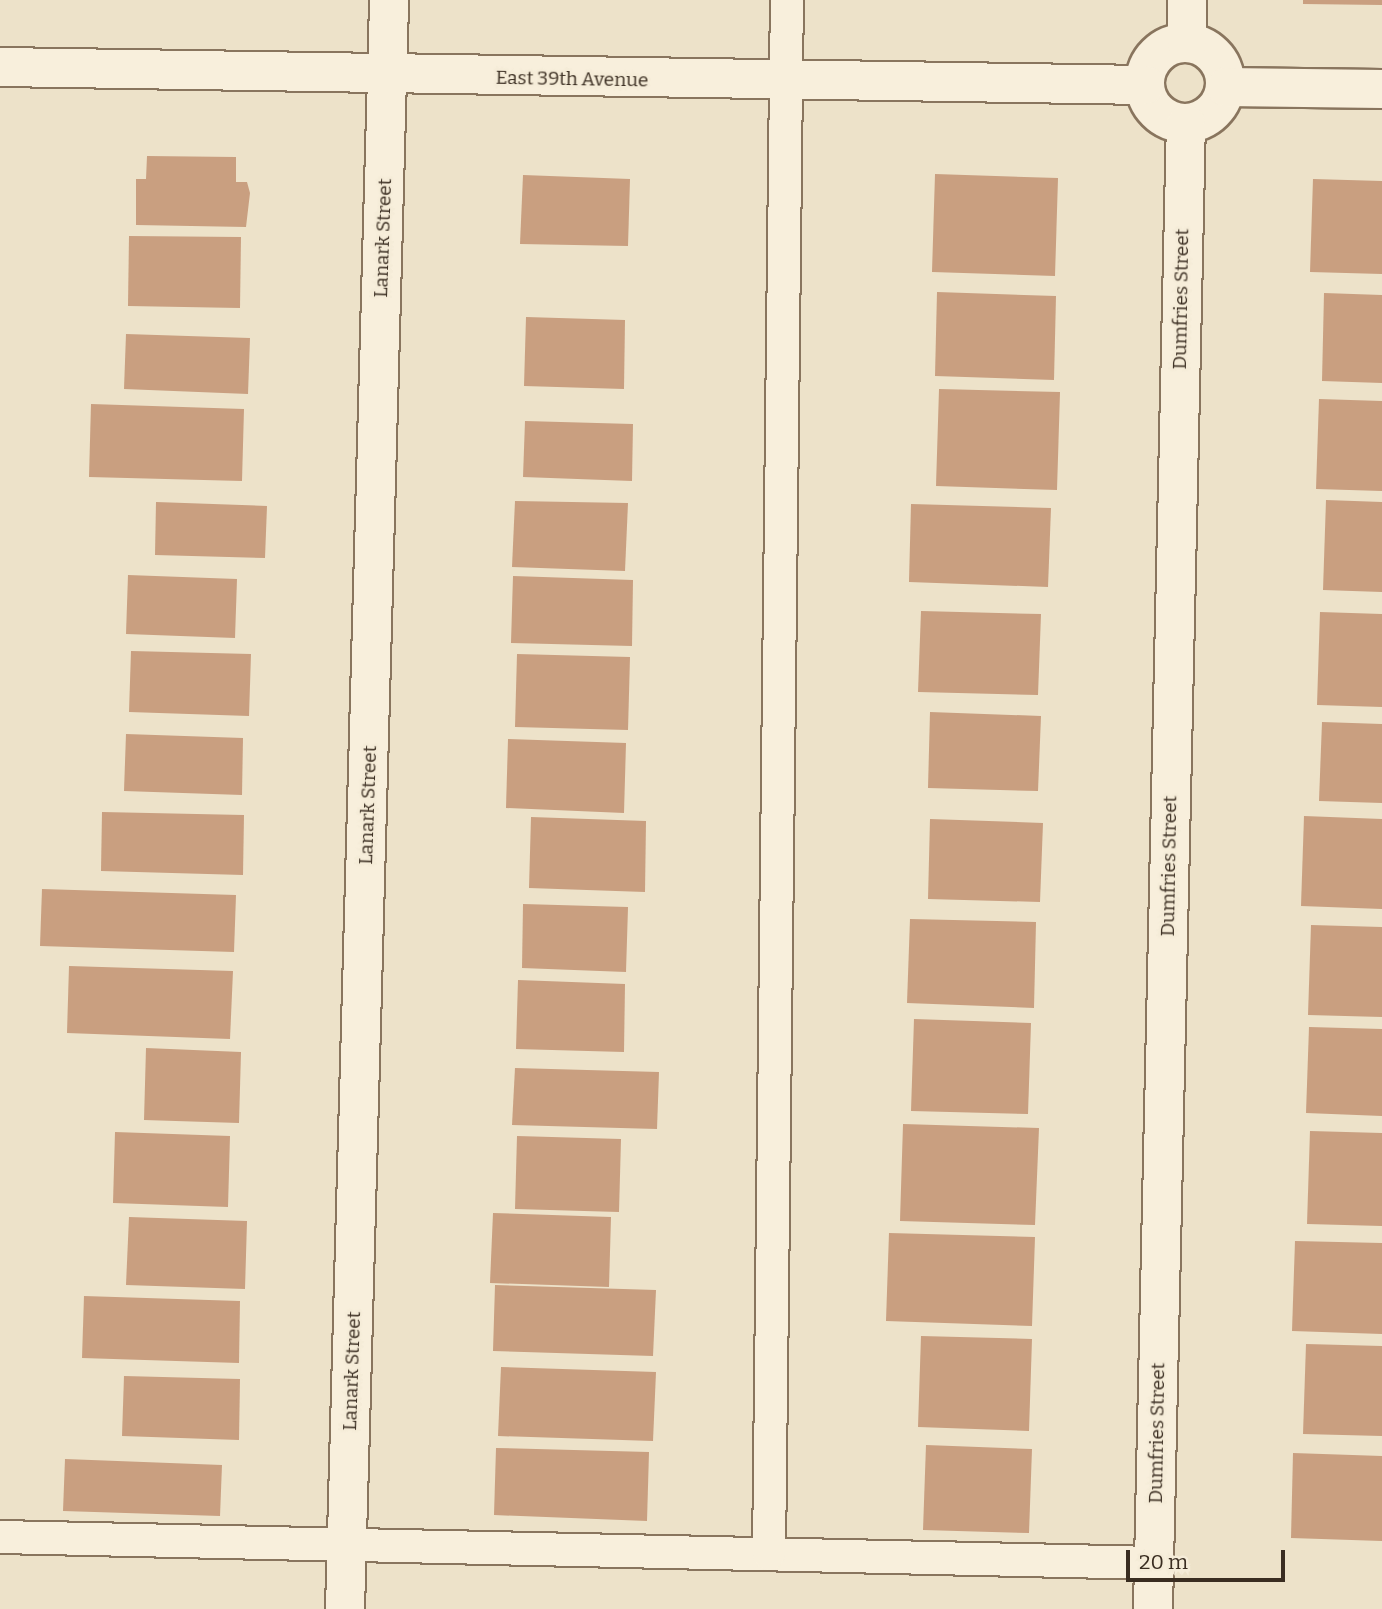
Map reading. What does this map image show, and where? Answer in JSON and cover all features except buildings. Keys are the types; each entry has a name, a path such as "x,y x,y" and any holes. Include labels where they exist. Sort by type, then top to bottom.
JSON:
{"street":[{"name":"Lanark Street","path":"345,1609 389,0"},
{"path":"1187,0 1187,43"},
{"path":"1187,43 1211,52 1226,87 1208,116 1186,124 1154,108 1145,85 1162,51 1187,43"},
{"name":"East 39th Avenue","path":"0,67 785,83 1145,85"},
{"path":"1226,87 1382,89"},
{"name":"Dumfries Street","path":"1153,1609 1186,124"}],"lane":[{"path":"769,1554 787,0"},
{"path":"0,1538 1155,1563"}]}
